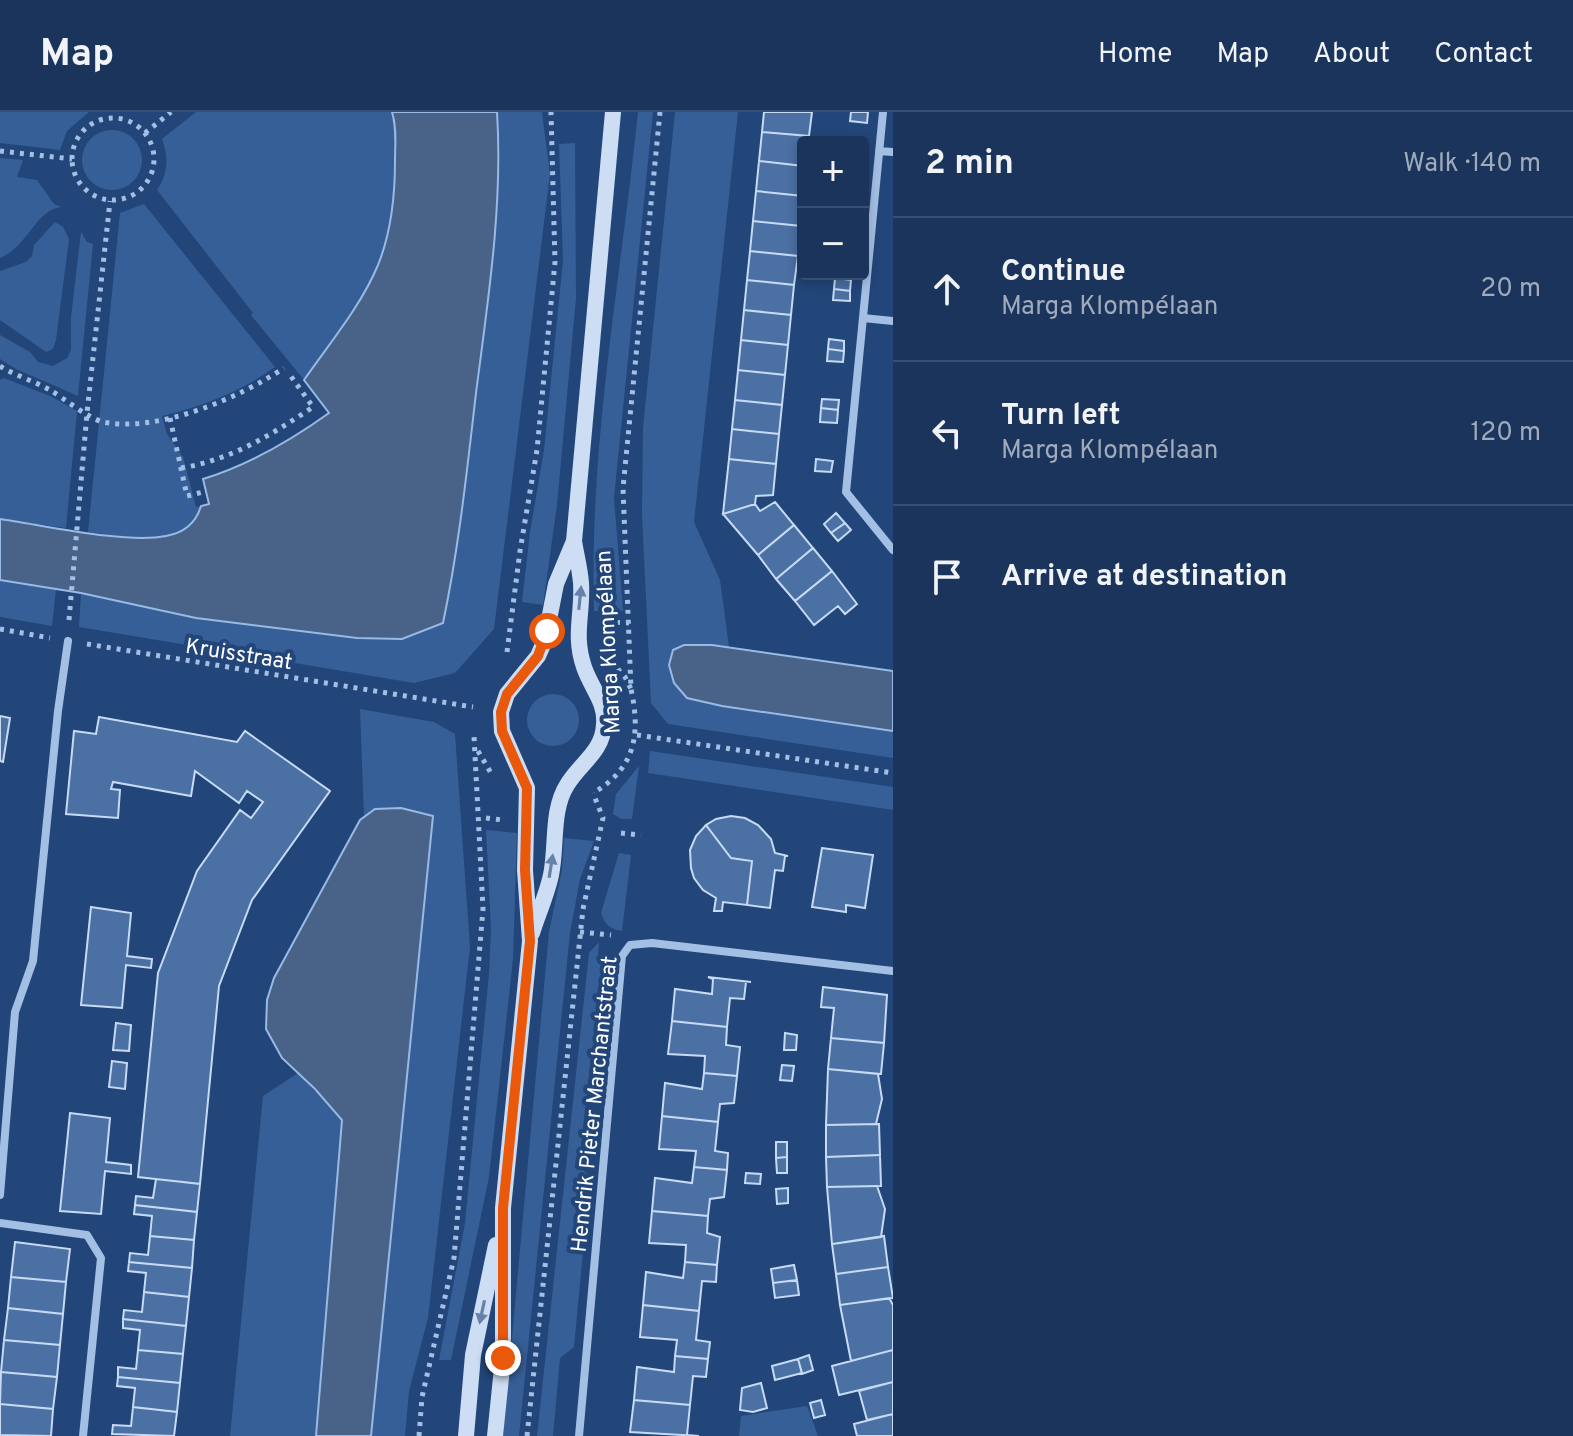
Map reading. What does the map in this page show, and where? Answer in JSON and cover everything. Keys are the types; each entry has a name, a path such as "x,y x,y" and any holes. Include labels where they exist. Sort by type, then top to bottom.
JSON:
{"street":[{"name":"Marga Klompélaan","path":"530,941 551,875 556,826 565,788 600,743 604,728 604,708 585,669 578,643 581,583 574,541 613,112"},
{"path":"883,112 846,492 893,550"},
{"path":"879,151 893,152"},
{"path":"863,318 893,321"},
{"name":"Marga Klompélaan","path":"466,1436 473,1355 503,1208 530,941 525,870 527,788 502,731 501,712 507,694 531,668 542,647 556,584 574,541"},
{"path":"0,1195 15,1012 33,961 68,641"},
{"name":"Hendrik Pieter Marchantstraat","path":"579,1436 622,956 630,945 652,943 893,971"},
{"name":"Marga Klompélaan","path":"495,1436 503,1358 503,1208"},
{"path":"0,1223 87,1235 101,1258 83,1436"}],"path":[{"path":"145,133 171,112"},
{"path":"506,654 537,450 555,262 551,112"},
{"name":"Marga Klompélaan","path":"527,1436 583,909 603,818 593,793 606,785 625,764 636,735 631,689 623,488 660,112"},
{"path":"119,115 145,133 152,146 154,160 151,174 142,189 123,200 110,201 83,188 76,179 72,159 74,145 81,133 92,124 119,115"},
{"path":"0,151 72,159"},
{"path":"71,593 110,201"},
{"path":"0,366 48,389 100,421 120,423 170,418 229,399 259,385 284,368"},
{"path":"181,468 221,458 249,446 313,407 290,375"},
{"path":"170,418 187,496 203,492"},
{"path":"599,622 629,623"},
{"name":"Kruisstraat","path":"0,629 473,707"},
{"path":"636,735 893,773"},
{"path":"419,1436 422,1397 454,1258 483,909 476,747"},
{"path":"621,833 641,835"}],"shaded area":[{"path":"0,112 89,112 67,131 60,150 0,143"},
{"path":"196,112 392,112 395,124 394,188 382,253 363,295 304,380 157,190 166,166 162,139"},
{"path":"392,112 497,112 498,182 493,252 462,508 443,623 402,639 357,638 196,618 81,593 0,580 0,519 107,536 149,538 172,535 188,526 201,506 209,504 203,479 269,451 329,413 304,380 363,295 382,253 394,188 395,124"},
{"path":"497,112 542,112 550,174 494,629 455,673 414,683 79,627 81,593 196,618 357,638 402,639 443,623 462,508 493,252 498,182"},
{"path":"638,112 653,112 614,498 623,611 594,611 596,486 601,423"},
{"path":"675,112 738,112 694,522 720,580 729,647 712,645 722,706 893,731 893,758 668,724 651,703 642,514 643,428"},
{"path":"112,130 123,132 133,139 140,149 140,171 133,181 123,188 112,190 101,188 91,181 84,171 82,160 84,149 91,139 101,132"},
{"path":"575,143 576,298 557,505 543,605 522,602 544,450 563,260 559,144"},
{"path":"0,158 23,160 17,177 37,180 54,204 61,207 44,215 18,246 0,258"},
{"path":"144,204 275,367 221,397 162,416 167,434 183,457 196,507 201,506 194,520 183,530 153,537 88,532 120,213"},
{"path":"55,222 63,227 69,239 56,340 53,349 46,352 0,320 0,271 26,262 32,256 34,245"},
{"path":"81,232 87,242 93,244 78,396 0,359 0,335 30,352 38,362 53,366 67,358 71,350 71,317"},
{"path":"4,378 50,396 77,411 66,528 0,519 0,380"},
{"path":"0,580 56,589 52,626 0,617"},
{"path":"684,645 712,645 893,671 893,731 687,698 674,683 669,665 673,650"},
{"path":"553,694 572,701 579,720 572,739 553,746 534,739 527,720 534,701"},
{"path":"360,709 434,722 455,734 470,947 428,1318 409,1391 405,1436 371,1436 433,816 375,809 364,817"},
{"path":"650,751 893,787 893,810 648,773"},
{"path":"639,766 632,819 621,819 613,814 616,794"},
{"path":"401,808 433,816 371,1436 316,1436 342,1120 282,1058 266,1029 267,1000 274,978 360,820 375,809"},
{"path":"486,830 517,833 513,959 489,1177 451,1360 439,1360 465,1223 489,974 491,929"},
{"path":"564,838 594,841 580,879 570,933 519,1436 503,1436 549,932 562,870"},
{"path":"619,853 631,855 622,931 608,926 601,913"},
{"path":"599,942 598,956 613,958 604,1041 592,1050 579,1164 590,1178 574,1347 560,1358 553,1436 537,1436 589,953"},
{"path":"298,1073 342,1120 316,1436 230,1436 263,1096"},
{"path":"807,1406 818,1436 739,1436 741,1416"}],"building":[{"path":"764,112 812,112 809,136 762,132"},
{"path":"851,112 868,112 867,123 850,121"},
{"path":"762,132 809,136 797,136 797,165 759,161"},
{"path":"759,161 797,165 797,195 756,191"},
{"path":"756,191 797,195 797,226 753,221"},
{"path":"753,221 797,226 797,256 750,251"},
{"path":"750,251 797,256 794,285 747,280"},
{"path":"747,280 794,285 791,315 744,310"},
{"path":"835,280 851,280 850,291 834,289"},
{"path":"834,289 850,291 850,301 833,300"},
{"path":"744,310 791,315 788,345 741,340"},
{"path":"829,339 844,341 844,351 828,349"},
{"path":"741,340 788,345 785,375 738,370"},
{"path":"828,349 844,351 843,362 827,361"},
{"path":"738,370 785,375 782,405 735,400"},
{"path":"822,399 839,400 838,410 821,408"},
{"path":"735,400 782,405 779,434 732,429"},
{"path":"821,408 838,410 837,423 820,422"},
{"path":"732,429 779,434 776,464 729,459"},
{"path":"729,459 776,464 773,495 756,496 755,504 723,514"},
{"path":"816,459 833,461 831,472 815,471"},
{"path":"775,502 794,525 758,555 723,514 755,504 760,511"},
{"path":"836,513 845,523 831,533 824,524"},
{"path":"845,523 851,530 838,541 831,533"},
{"path":"794,525 813,548 776,579 758,555"},
{"path":"813,548 832,571 795,601 776,579"},
{"path":"832,571 857,604 845,614 838,606 814,625 795,601"},
{"path":"0,716 10,718 3,762 0,761"},
{"path":"99,717 237,742 245,731 330,791 252,900 219,986 200,1184 138,1177 158,973 197,871 240,810 251,818 263,802 247,791 239,803 195,771 191,796 113,782 111,789 120,790 118,818 66,814 74,731 96,734"},
{"path":"731,816 745,818 758,825 771,839 775,853 788,856 785,856 783,871 775,870 770,908 747,905 752,861 731,858 706,825"},
{"path":"706,825 731,858 752,861 747,905 723,902 722,911 714,911 716,898 703,890 694,878 690,850 696,836"},
{"path":"822,848 873,855 865,908 846,905 846,912 812,907"},
{"path":"91,907 131,913 127,956 152,959 151,968 126,965 122,1008 81,1005"},
{"path":"708,977 751,982 746,982 744,999 730,998 727,1027 672,1021 675,989 712,994 713,979"},
{"path":"823,987 887,995 884,1043 831,1038 834,1008 821,1007"},
{"path":"672,1021 727,1027 726,1045 740,1047 737,1076 704,1073 705,1056 668,1054"},
{"path":"116,1023 131,1025 129,1051 113,1050"},
{"path":"785,1033 797,1035 796,1050 784,1050"},
{"path":"831,1038 884,1043 881,1074 828,1069"},
{"path":"112,1061 127,1063 125,1089 109,1087"},
{"path":"782,1065 794,1066 792,1081 780,1080"},
{"path":"828,1069 878,1074 882,1099 876,1124 826,1125"},
{"path":"704,1073 737,1076 734,1103 720,1104 718,1122 662,1116 665,1083 702,1089"},
{"path":"70,1113 110,1118 106,1162 131,1165 131,1174 105,1171 101,1214 60,1211"},
{"path":"662,1116 718,1122 715,1151 728,1153 727,1170 694,1167 696,1151 659,1149"},
{"path":"879,1124 880,1155 826,1157 826,1125"},
{"path":"776,1142 787,1142 787,1157 776,1158"},
{"path":"880,1155 881,1186 827,1187 826,1157"},
{"path":"787,1157 787,1173 777,1173 776,1158"},
{"path":"694,1167 727,1170 724,1197 710,1199 708,1216 652,1211 655,1178 692,1183"},
{"path":"746,1173 761,1174 760,1184 745,1183"},
{"path":"156,1179 200,1184 197,1212 135,1205 136,1196 153,1198"},
{"path":"877,1186 885,1209 881,1237 832,1244 827,1187"},
{"path":"788,1188 788,1203 777,1204 776,1189"},
{"path":"135,1205 197,1212 194,1240 150,1236 152,1216 134,1214"},
{"path":"652,1211 708,1216 707,1233 720,1237 717,1265 685,1262 686,1245 649,1243"},
{"path":"150,1236 194,1240 192,1268 129,1262 130,1253 148,1255"},
{"path":"884,1236 888,1267 836,1274 832,1244"},
{"path":"15,1242 70,1249 66,1282 11,1277"},
{"path":"129,1262 192,1268 189,1297 144,1292 146,1273 128,1271"},
{"path":"685,1262 717,1265 716,1282 702,1281 699,1311 643,1305 646,1272 683,1278"},
{"path":"794,1265 797,1280 773,1283 771,1269"},
{"path":"888,1267 893,1298 840,1305 836,1274"},
{"path":"11,1277 66,1282 63,1314 8,1308"},
{"path":"797,1280 799,1295 775,1298 773,1283"},
{"path":"144,1292 189,1297 186,1326 123,1319 124,1310 142,1312"},
{"path":"889,1298 893,1305 893,1350 851,1361 840,1305"},
{"path":"643,1305 699,1311 696,1340 710,1342 708,1359 675,1356 677,1340 640,1337"},
{"path":"8,1308 63,1314 60,1345 4,1340"},
{"path":"123,1319 186,1326 183,1354 138,1350 140,1330 123,1328"},
{"path":"4,1340 60,1345 57,1377 1,1372"},
{"path":"138,1350 183,1354 180,1383 118,1377 118,1367 136,1369"},
{"path":"893,1350 893,1382 839,1395 832,1366"},
{"path":"809,1355 813,1370 802,1374 798,1359"},
{"path":"675,1356 708,1359 706,1377 693,1376 690,1405 634,1400 637,1367 674,1372"},
{"path":"798,1359 802,1373 775,1380 772,1366"},
{"path":"1,1372 57,1377 53,1409 0,1404"},
{"path":"118,1377 180,1383 177,1412 133,1407 135,1388 117,1386"},
{"path":"893,1382 893,1414 867,1420 859,1391"},
{"path":"761,1383 767,1408 753,1412 740,1410 742,1388"},
{"path":"634,1400 690,1405 687,1435 699,1436 630,1432"},
{"path":"821,1400 825,1415 814,1418 810,1403"},
{"path":"0,1404 53,1409 51,1436 0,1435"},
{"path":"133,1407 177,1412 174,1436 112,1434 113,1425 131,1426"},
{"path":"893,1414 893,1436 857,1436 854,1424"}],"route":[{"path":"503,1358 503,1208 530,941 525,870 527,788 502,731 501,712 507,694 538,656 547,631"}]}
